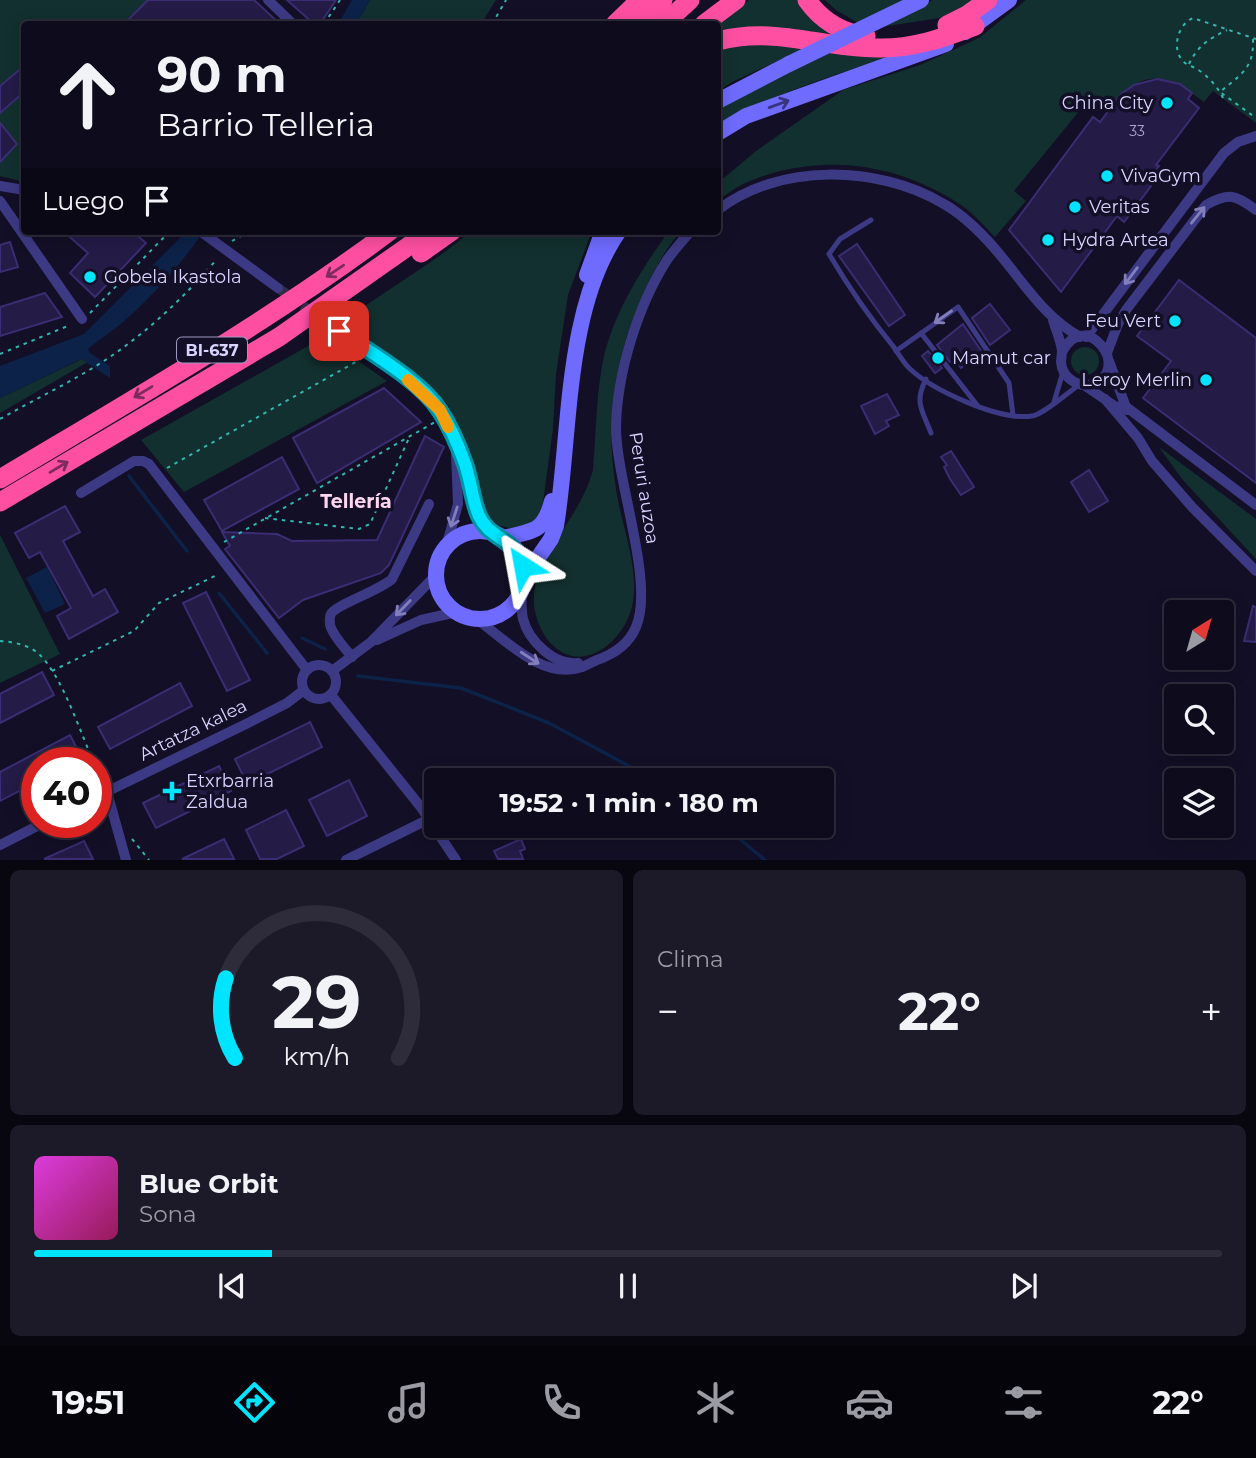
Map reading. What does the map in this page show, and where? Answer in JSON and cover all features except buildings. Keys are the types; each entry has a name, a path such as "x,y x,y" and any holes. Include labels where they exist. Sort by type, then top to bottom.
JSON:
{"highway":[{"path":"619,21 637,8 663,0"},
{"path":"667,21 690,0"},
{"path":"708,21 736,0"},
{"path":"807,0 818,14 838,27 859,35 894,37 914,35 950,24 988,0"},
{"path":"721,40 747,35 783,35 853,46 894,48 935,40 975,26"},
{"name":"BI-637","path":"0,478 258,323 385,235"},
{"name":"BI-637","path":"0,502 279,337 424,235"},
{"path":"386,278 441,235"},
{"path":"279,337 386,278 446,235"}],"street":[{"path":"268,0 290,21"},
{"path":"721,99 921,0"},
{"path":"721,131 746,116 944,46 1009,0"},
{"path":"1256,136 1238,142 1223,153 1083,337 1069,342 1060,359 1063,372 1073,382 1082,384 1091,384 1102,378 1118,324 1126,310 1206,205 1221,198 1236,197 1256,210"},
{"path":"721,207 747,192 809,175 845,175 878,180 909,187 943,203 986,239 1053,320 1083,337 1097,340 1108,357 1138,438"},
{"path":"0,186 21,190"},
{"path":"0,201 3,214 82,319"},
{"path":"205,235 278,288"},
{"path":"446,547 466,533 528,533 547,519 554,490 565,385 579,306 602,235"},
{"path":"454,439 458,464 458,504 436,575 442,596 457,612 475,618 490,617 503,612 514,602 556,526 583,316 592,288 617,235"},
{"name":"Peruri auzoa","path":"475,618 542,666 559,669 581,668 611,656 624,645 636,628 642,603 639,570 621,475 616,426 622,379 631,340 648,296 668,259 688,235"},
{"path":"1053,320 1062,352"},
{"path":"339,331 399,372 426,395 444,417 466,466 479,516 519,555 522,617 530,634 541,648 555,658 570,664 594,661"},
{"path":"1082,384 1116,407 1125,406 1256,505"},
{"path":"1105,399 1138,438 1152,461 1256,571"},
{"path":"81,493 134,461 149,464 307,670"},
{"path":"352,657 332,630 330,615 337,607 383,587 392,579 429,504"},
{"path":"332,671 372,642 436,575"},
{"path":"372,642 421,621 457,612"},
{"path":"323,665 332,671 336,686 331,695 319,700 313,699 303,690 302,680 307,670 323,665"},
{"name":"Artatza kalea","path":"112,790 246,724 287,702 303,690"},
{"path":"331,695 424,812"},
{"path":"346,859 424,820"},
{"path":"112,822 126,859"},
{"path":"0,845 21,834"},
{"path":"442,838 456,859"}],"lane":[{"path":"872,220 840,239 829,254 909,368 946,392 978,407 1030,417 1039,414 1082,384"},
{"path":"896,351 958,307 1009,383 1013,415"},
{"path":"921,333 978,407"},
{"path":"1054,402 1063,372"},
{"path":"926,379 919,392 918,402 931,433"}],"path":[{"path":"326,21 340,0"},
{"path":"494,21 506,0"},
{"path":"1220,92 1245,71 1253,54 1254,38 1193,18 1186,21 1177,43 1184,63 1200,71 1220,92 1256,118"},
{"path":"1188,65 1195,50 1202,43 1227,30"},
{"path":"1220,92 1223,98"},
{"path":"0,354 82,319 166,235"},
{"path":"0,419 105,360 158,319 186,293 223,248 246,235"},
{"path":"157,474 371,354"},
{"path":"214,547 444,417"},
{"path":"264,518 359,529 370,524 409,437"},
{"path":"52,671 134,631 159,603 229,569"},
{"path":"0,641 29,647 40,654 52,671 87,747"}],"green space":[{"path":"0,0 254,0 277,21 21,21 21,181 0,176"},
{"path":"370,0 496,0 483,21 358,21"},
{"path":"749,0 801,0 834,34 761,27 721,30 721,23"},
{"path":"825,0 906,0 858,23"},
{"path":"933,0 978,0 939,18 881,27"},
{"path":"1026,0 1256,0 1256,123 1213,91 1204,102 1176,84 1164,80 1142,81 1119,98 1107,112 1089,99 1014,191 1026,201 995,237 966,209 931,188 906,177 855,166 828,165 776,172 737,187 721,198 721,180 756,151 843,90 920,65 979,38"},
{"path":"738,42 810,46 721,89 721,48"},
{"path":"837,50 889,57 779,95 721,124 721,105"},
{"path":"467,235 590,235 568,295 556,374 553,429 543,502 537,519 527,525 513,529 498,525 488,516 477,485 471,453 447,403 341,322"},
{"path":"666,235 679,235 663,256 637,309 621,359 612,410 613,462 618,502 633,567 633,602 624,626 608,645 586,656 572,656 560,651 542,630 536,616 535,587 547,557 588,485 593,469 597,405 606,348 620,312"},
{"path":"324,337 387,381 184,492 141,440"},
{"path":"1085,347 1095,351 1099,361 1095,371 1085,375 1075,371 1071,361 1075,351"},
{"path":"82,359 88,362 0,413 0,398"},
{"path":"1159,447 1256,519 1256,559 1182,479"},
{"path":"0,535 60,654 0,683"}],"water":[{"path":"352,0 370,0 358,21 340,21"},
{"path":"183,235 201,235 145,301 119,326 88,349 110,366 110,378 81,359 0,398 0,366 84,334"},
{"path":"47,567 65,604 45,613 26,578"}],"waterway":[{"path":"129,476 187,551"},
{"path":"219,593 267,653"},
{"path":"302,638 325,649"},
{"path":"358,676 461,688 549,723 633,768"},
{"path":"738,838 765,860"}],"tunnel":[{"path":"278,288 339,331"}],"slow traffic":[{"path":"408,380 440,410 448,427"}],"place":[{"name":"China City","path":"1167,103"},
{"name":"VivaGym","path":"1107,176"},
{"name":"Veritas","path":"1075,207"},
{"name":"Hydra Artea","path":"1048,240"},
{"name":"Gobela Ikastola","path":"90,277"},
{"name":"Feu Vert","path":"1175,321"},
{"name":"Mamut car","path":"938,358"},
{"name":"Leroy Merlin","path":"1206,380"},
{"name":"Etxrbarria Zaldua","path":"172,791"}],"district":[{"name":"Tellería","path":"356,501"}],"route":[{"path":"339,331 399,372 440,410 466,466 479,516 489,532 513,545 523,566"}]}
